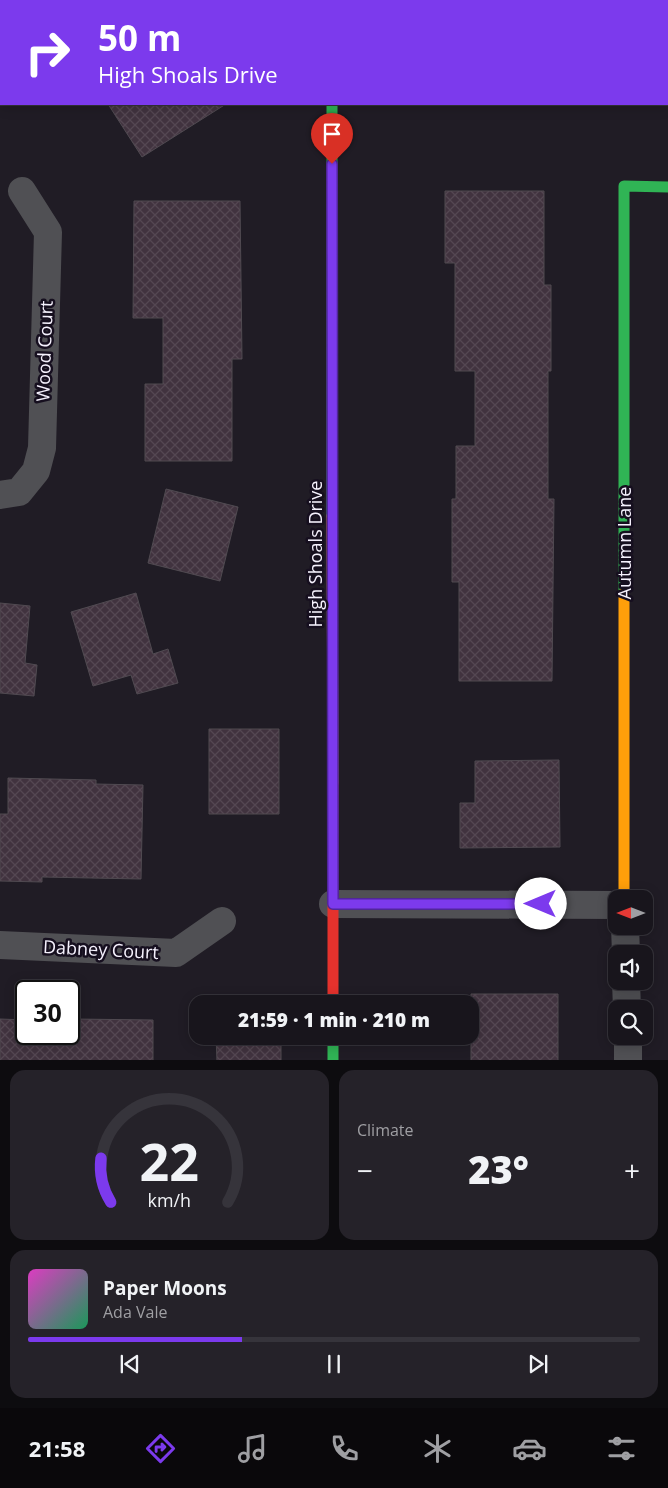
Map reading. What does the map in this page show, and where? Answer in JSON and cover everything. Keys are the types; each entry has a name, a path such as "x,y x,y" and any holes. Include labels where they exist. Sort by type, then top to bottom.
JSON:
{"street":[{"name":"High Shoals Drive","path":"332,105 333,995"},
{"name":"Autumn Lane","path":"624,890 624,186 668,187"},
{"name":"Wood Court","path":"0,495 18,492 36,471 42,448 48,232 22,191"},
{"path":"333,904 608,905"},
{"name":"Dabney Court","path":"0,945 176,953 222,921"},
{"path":"333,1045 333,1060"},
{"path":"628,1045 628,1060"}],"building":[{"path":"109,105 224,105 142,157"},
{"path":"445,191 544,191 544,285 551,285 551,371 548,371 548,499 554,499 552,681 459,681 459,582 452,582 452,499 456,499 456,446 475,446 475,371 455,371 455,263 445,263"},
{"path":"134,201 240,201 242,359 232,359 232,461 145,461 145,384 163,384 163,318 133,318"},
{"path":"166,489 238,507 220,581 148,563"},
{"path":"136,593 153,654 168,649 178,683 137,694 131,675 93,686 71,612"},
{"path":"0,603 30,606 25,663 37,665 34,696 0,693"},
{"path":"209,729 279,729 279,814 209,814"},
{"path":"559,760 560,847 460,848 460,803 475,803 475,761"},
{"path":"8,778 96,780 96,784 143,785 141,879 42,877 42,882 0,881 0,814 8,814"},
{"path":"471,994 558,994 558,1060 471,1060 471,1045 479,1045 479,995"},
{"path":"0,1019 15,1020 15,1045 80,1045 80,1019 153,1020 153,1060 0,1060"},
{"path":"216,1045 281,1045 281,1060 217,1060"}],"traffic: fast":[{"path":"332,105 332,516"},
{"path":"624,593 624,186 668,187"},
{"path":"333,1045 333,1060"}],"traffic: slow":[{"path":"332,516 333,783"},
{"path":"624,593 624,890"}],"traffic: jam":[{"path":"333,783 333,995"}],"route":[{"path":"332,164 333,904 541,904"}]}
